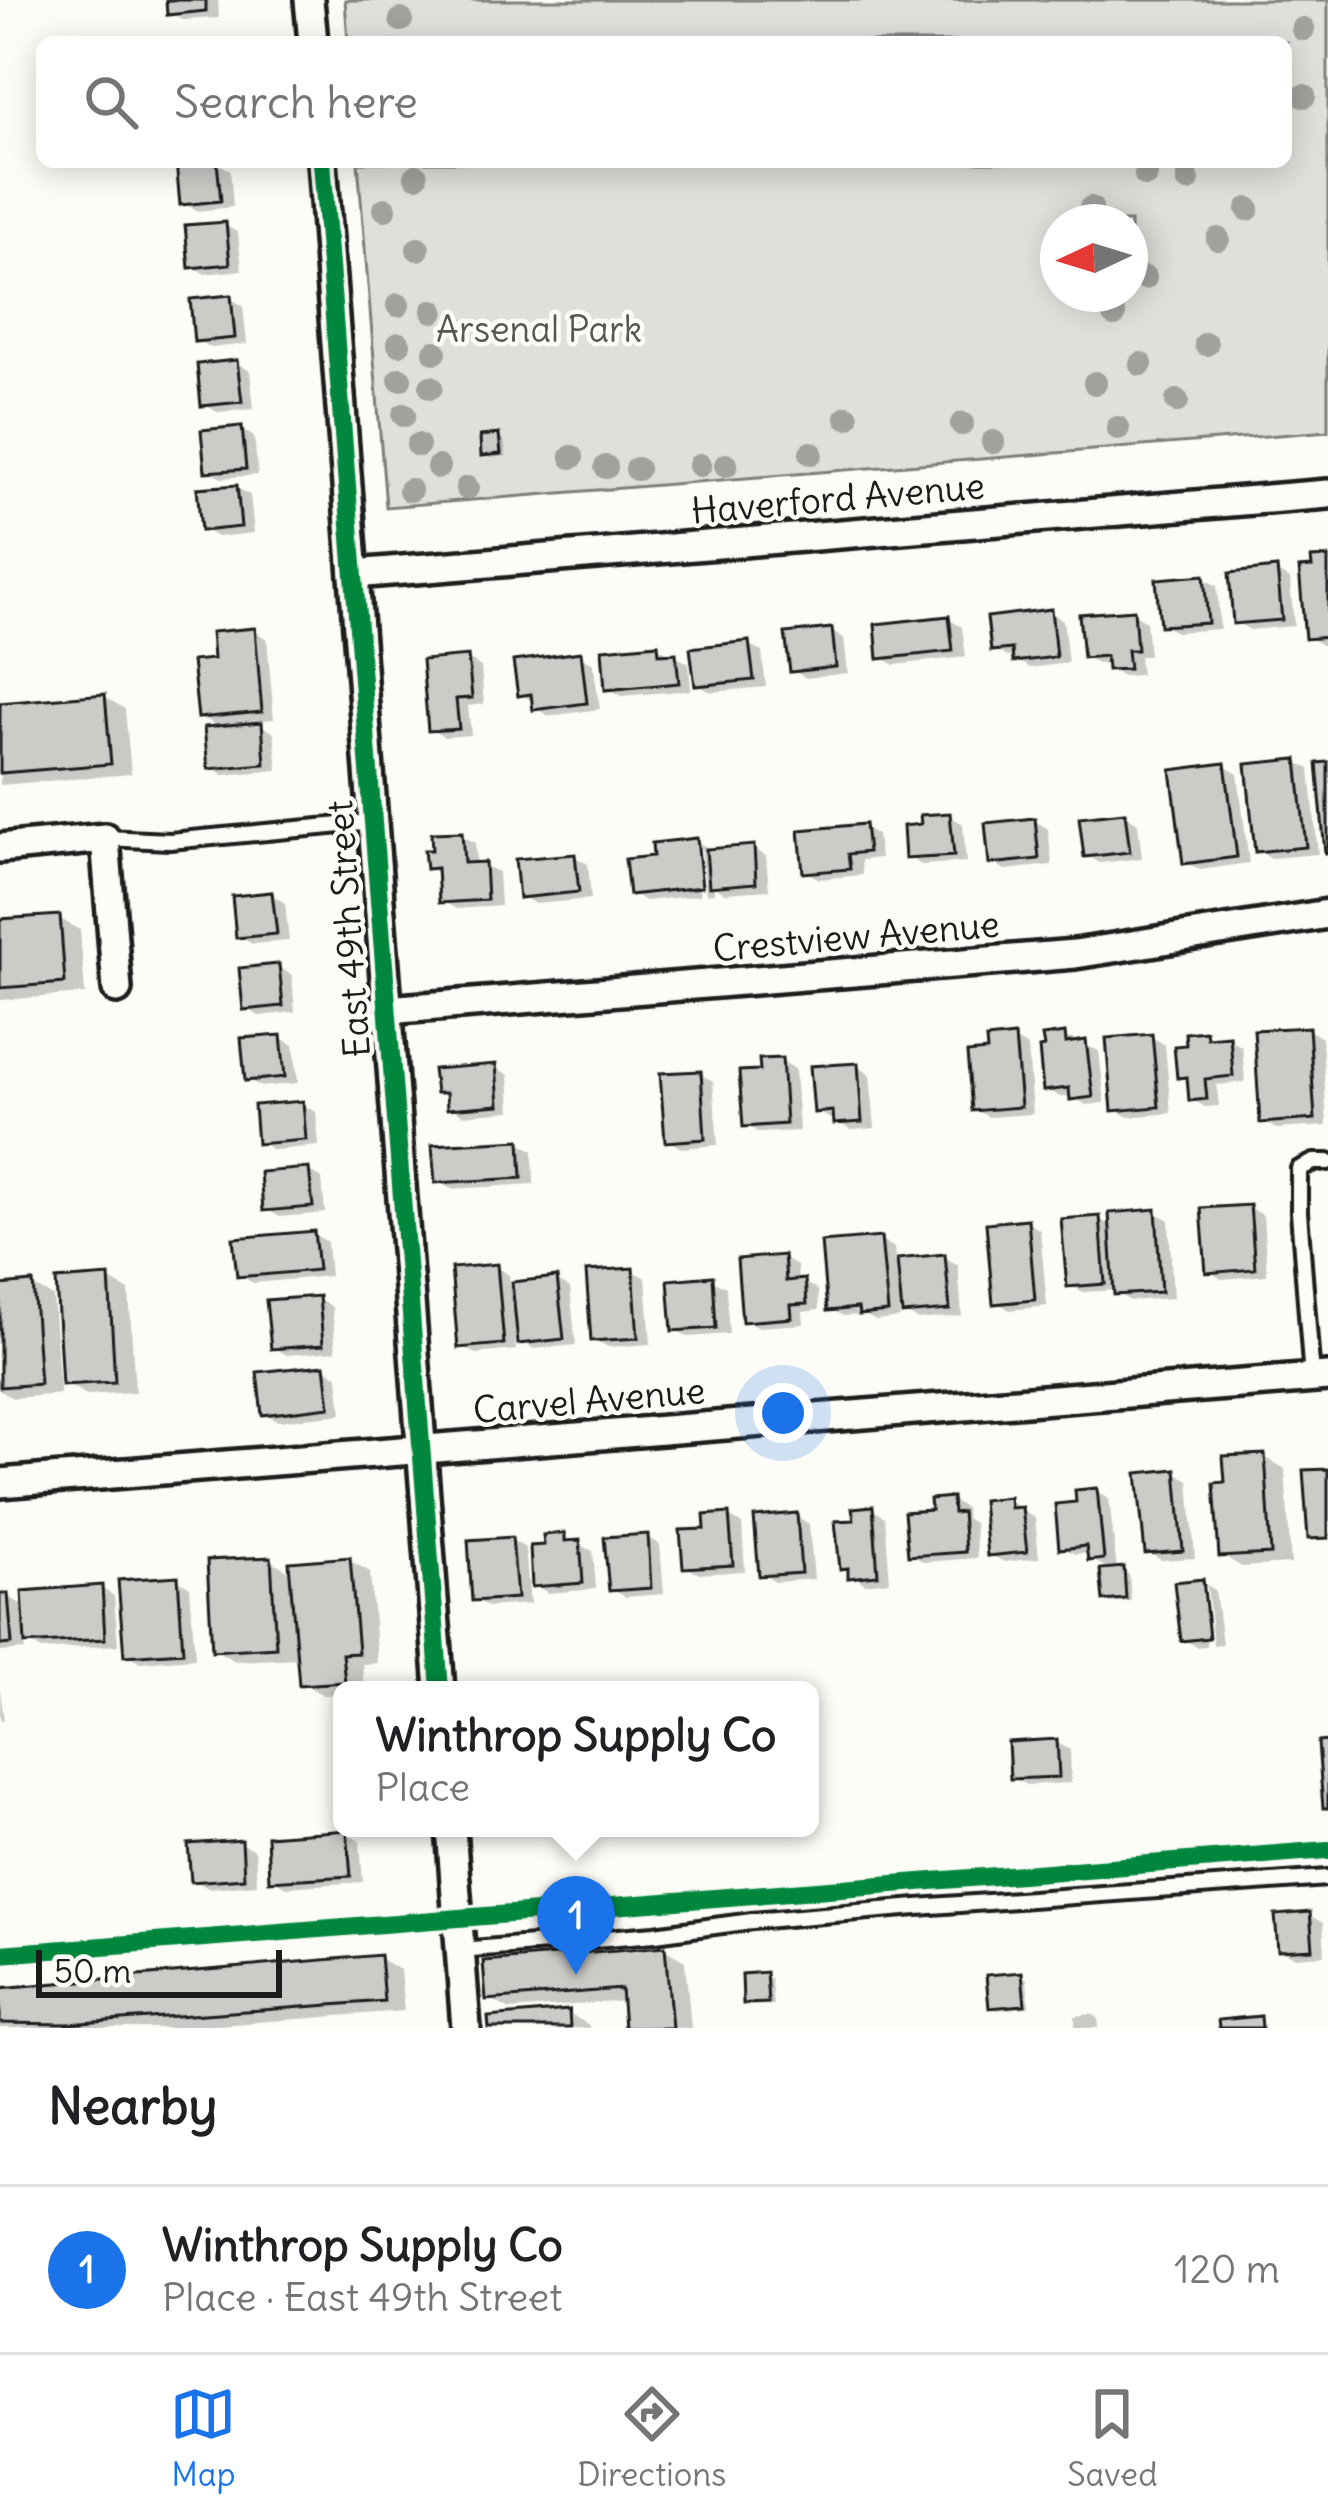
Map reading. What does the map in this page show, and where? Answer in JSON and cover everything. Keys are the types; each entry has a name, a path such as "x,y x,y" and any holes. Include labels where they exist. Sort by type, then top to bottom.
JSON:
{"street":[{"path":"309,0 312,36"},
{"name":"East 49th Street","path":"322,168 439,1681"},
{"name":"Haverford Avenue","path":"354,574 1328,494"},
{"path":"0,848 105,838 117,989"},
{"name":"Crestview Avenue","path":"388,1010 1075,954 1328,914"},
{"name":"Carvel Avenue","path":"0,1483 1320,1378"},
{"path":"452,1837 466,2028"}],"lane":[{"path":"105,838 170,841 373,822"},
{"path":"1320,1378 1299,1212 1300,1169 1328,1162"},
{"path":"460,1950 916,1906 1328,1878"}],"green space":[{"name":"Arsenal Park","path":"345,0 1328,0 1328,431 386,507 358,168 1292,168 1292,36 348,36"}],"building":[{"path":"166,0 206,0 206,11 167,15"},
{"path":"177,168 218,168 221,201 180,205"},
{"path":"226,222 230,264 189,268 185,225"},
{"path":"231,295 235,338 194,342 190,299"},
{"path":"237,360 242,402 201,406 197,364"},
{"path":"242,426 246,469 205,472 201,430"},
{"path":"499,434 501,454 481,456 480,436"},
{"path":"237,485 241,527 201,531 197,488"},
{"path":"1328,557 1328,637 1305,639 1299,568 1312,567 1311,558"},
{"path":"1277,568 1282,620 1233,624 1229,573"},
{"path":"1204,575 1208,623 1160,626 1156,579"},
{"path":"1051,609 1056,657 1013,662 1012,649 991,651 987,617"},
{"path":"1134,610 1137,650 1127,650 1129,669 1107,670 1106,656 1083,658 1079,614"},
{"path":"949,616 953,651 878,659 875,624"},
{"path":"255,628 262,712 198,718 192,661 213,659 211,632"},
{"path":"832,628 836,667 790,672 785,633"},
{"path":"749,641 754,680 695,686 690,648"},
{"path":"658,644 659,654 676,653 679,683 605,690 602,649"},
{"path":"581,652 587,703 533,710 531,694 518,696 513,661"},
{"path":"468,656 472,698 456,699 459,729 428,731 422,660"},
{"path":"105,694 111,764 0,773 0,703"},
{"path":"262,722 265,764 208,769 204,727"},
{"path":"1297,759 1306,847 1255,852 1246,764"},
{"path":"1328,762 1328,853 1325,853 1317,763"},
{"path":"1225,763 1237,857 1183,864 1171,770"},
{"path":"1125,812 1130,852 1084,857 1079,817"},
{"path":"950,813 954,856 905,859 903,826 921,824 920,815"},
{"path":"1035,818 1039,859 989,864 985,823"},
{"path":"865,824 868,852 848,854 850,869 803,873 799,830"},
{"path":"462,832 464,863 485,862 487,900 439,903 437,868 426,869 424,850 432,850 431,833"},
{"path":"697,838 702,887 629,895 625,859 653,856 652,843"},
{"path":"754,845 756,883 709,887 706,849"},
{"path":"575,854 579,892 519,898 515,859"},
{"path":"272,892 277,934 236,938 232,896"},
{"path":"60,915 65,983 0,988 0,919"},
{"path":"279,964 283,1006 243,1010 239,968"},
{"path":"1309,1027 1315,1119 1260,1123 1254,1030"},
{"path":"1206,1031 1207,1038 1230,1036 1233,1076 1205,1079 1207,1099 1189,1101 1187,1077 1177,1078 1174,1046 1186,1045 1185,1033"},
{"path":"1065,1033 1066,1043 1086,1040 1093,1097 1070,1100 1069,1088 1043,1091 1042,1036"},
{"path":"1152,1034 1159,1107 1112,1111 1106,1038"},
{"path":"281,1035 285,1077 245,1081 241,1038"},
{"path":"1015,1036 1021,1107 972,1111 967,1053 987,1051 986,1039"},
{"path":"782,1058 786,1124 743,1127 739,1071 760,1070 759,1059"},
{"path":"858,1063 862,1122 834,1124 833,1111 814,1113 810,1066"},
{"path":"496,1064 499,1105 447,1109 446,1093 436,1093 433,1069"},
{"path":"701,1071 705,1139 665,1142 660,1073"},
{"path":"303,1101 306,1140 257,1144 254,1105"},
{"path":"520,1140 522,1178 435,1183 432,1145"},
{"path":"309,1168 313,1207 263,1211 260,1172"},
{"path":"1250,1205 1255,1269 1206,1273 1201,1208"},
{"path":"1156,1209 1161,1292 1114,1295 1109,1213"},
{"path":"1100,1216 1105,1284 1067,1287 1061,1219"},
{"path":"1028,1219 1035,1300 993,1304 986,1223"},
{"path":"314,1231 318,1270 237,1277 233,1238"},
{"path":"881,1237 888,1312 827,1311 821,1242"},
{"path":"945,1254 950,1310 902,1314 897,1259"},
{"path":"784,1255 786,1281 805,1279 807,1304 791,1305 792,1318 742,1322 737,1259"},
{"path":"497,1264 504,1344 458,1348 451,1268"},
{"path":"633,1268 638,1338 591,1341 586,1271"},
{"path":"109,1276 115,1382 62,1385 56,1280"},
{"path":"713,1276 716,1328 672,1331 668,1280"},
{"path":"557,1277 564,1339 518,1344 512,1282"},
{"path":"33,1282 40,1384 0,1387 0,1285"},
{"path":"319,1296 323,1345 271,1349 266,1300"},
{"path":"325,1365 330,1407 262,1415 257,1372"},
{"path":"1265,1454 1271,1554 1219,1557 1214,1483 1225,1482 1223,1456"},
{"path":"1176,1469 1183,1551 1145,1554 1137,1473"},
{"path":"1328,1469 1328,1538 1308,1539 1303,1470"},
{"path":"1097,1488 1104,1559 1088,1561 1086,1546 1059,1549 1055,1504 1076,1502 1075,1490"},
{"path":"952,1497 953,1513 962,1512 965,1552 908,1556 904,1512 931,1510 930,1499"},
{"path":"1009,1497 1010,1508 1022,1507 1027,1552 987,1556 982,1500"},
{"path":"873,1506 878,1575 848,1578 848,1568 840,1569 835,1521 854,1520 852,1508"},
{"path":"729,1513 733,1565 683,1568 680,1530 705,1529 704,1515"},
{"path":"797,1513 801,1573 759,1576 754,1517"},
{"path":"565,1533 565,1541 580,1540 583,1583 532,1587 530,1546 544,1545 543,1535"},
{"path":"648,1534 651,1588 609,1591 604,1537"},
{"path":"512,1537 517,1598 472,1601 468,1540"},
{"path":"271,1557 276,1647 212,1651 207,1560"},
{"path":"350,1557 358,1653 342,1654 345,1681 299,1685 289,1562"},
{"path":"1124,1567 1126,1599 1103,1601 1100,1569"},
{"path":"178,1576 183,1652 124,1656 118,1580"},
{"path":"1203,1579 1209,1638 1181,1641 1174,1582"},
{"path":"102,1585 105,1639 25,1644 22,1591"},
{"path":"8,1593 12,1644 0,1645 0,1594"},
{"path":"1057,1739 1059,1777 1010,1779 1008,1742"},
{"path":"1328,1741 1328,1808 1323,1808 1318,1742"},
{"path":"333,1831 333,1837 348,1837 351,1876 269,1881 267,1836"},
{"path":"242,1840 244,1878 191,1882 188,1844"},
{"path":"1310,1912 1313,1949 1278,1951 1275,1915"},
{"path":"665,1946 672,2028 624,2028 621,1989 486,2000 483,1961"},
{"path":"380,1955 384,2001 68,2024 0,2023 0,1988"},
{"path":"766,1972 768,2003 743,2004 742,1974"},
{"path":"1022,1972 1025,2005 989,2008 986,1975"},
{"path":"569,2010 570,2028 489,2028 488,2017"},
{"path":"1261,2016 1262,2028 1219,2028 1218,2020"}],"cycle path":[{"path":"322,168 439,1681"},
{"path":"0,1954 1328,1850"}],"place":[{"name":"Winthrop Supply Co","path":"576,1975"}]}
